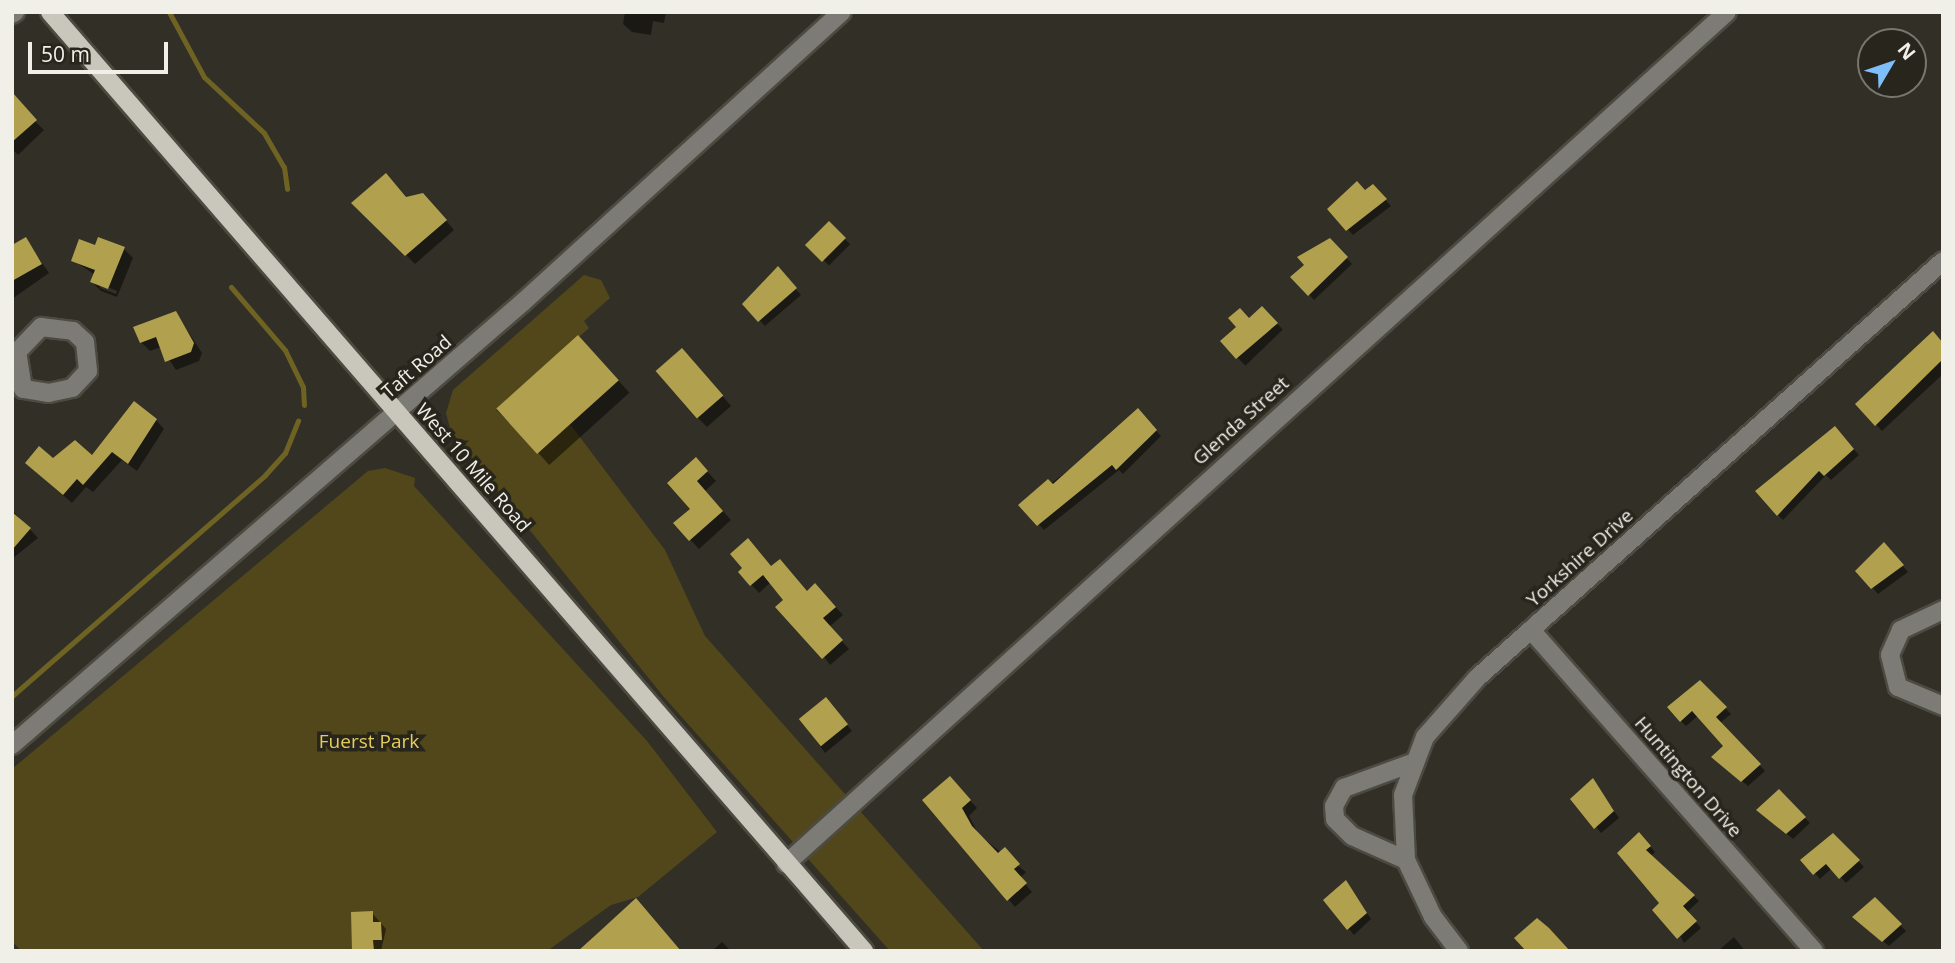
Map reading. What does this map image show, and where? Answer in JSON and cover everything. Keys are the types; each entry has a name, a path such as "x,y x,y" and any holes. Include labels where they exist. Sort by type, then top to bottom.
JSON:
{"main road":[{"name":"West 10 Mile Road","path":"50,12 864,951"}],"street":[{"name":"Taft Road","path":"12,745 396,412 842,12"},
{"name":"Glenda Street","path":"786,864 1727,12"},
{"name":"Yorkshire Drive","path":"1459,951 1433,917 1406,860 1402,814 1412,763 1457,697 1943,261"},
{"path":"41,327 73,331 85,342 88,371 72,388 49,394 18,394 17,352 41,327"},
{"path":"1943,610 1900,630 1890,655 1898,687 1943,706"},
{"name":"Huntington Drive","path":"1531,630 1814,951"},
{"path":"1406,860 1352,836 1335,818 1334,806 1343,788 1412,763"}],"green space":[{"path":"584,275 601,280 610,298 584,321 589,328 496,410 540,451 570,424 665,550 705,636 984,951 890,951 663,696 451,432 446,413 453,390"},
{"name":"Fuerst Park","path":"385,468 415,478 414,486 647,741 717,832 638,897 611,905 547,951 21,951 12,941 12,769 368,471"}],"building":[{"path":"12,92 37,120 12,142"},
{"path":"386,173 406,197 423,193 447,220 405,256 351,203"},
{"path":"1357,181 1365,190 1373,184 1387,199 1346,231 1327,209"},
{"path":"829,221 846,238 822,262 805,245"},
{"path":"26,237 42,264 12,281 12,245"},
{"path":"98,237 125,247 108,289 90,282 95,270 71,261 79,239 95,245"},
{"path":"1330,238 1348,257 1308,296 1290,277 1304,265 1297,257"},
{"path":"778,266 797,288 758,322 742,304"},
{"path":"1262,306 1278,323 1236,359 1220,341 1236,327 1228,318 1240,308 1249,318"},
{"path":"176,311 194,343 191,352 165,362 156,337 140,343 133,327"},
{"path":"1933,331 1943,343 1943,359 1875,426 1855,404"},
{"path":"578,335 619,380 537,454 496,409"},
{"path":"682,348 723,396 697,419 656,371"},
{"path":"134,401 157,419 128,464 112,452 83,485 77,479 63,495 25,463 39,446 53,458 75,440 92,455"},
{"path":"1138,408 1157,430 1116,470 1112,465 1037,526 1018,505 1048,479 1053,484"},
{"path":"1835,426 1854,449 1824,476 1819,471 1777,516 1755,491"},
{"path":"696,457 708,471 697,481 723,511 689,541 673,523 690,509 667,483"},
{"path":"12,512 31,528 12,550"},
{"path":"748,538 771,566 780,559 807,591 815,583 836,607 823,618 843,640 822,659 775,607 783,600 763,575 750,586 738,572 742,568 730,554"},
{"path":"1884,542 1904,565 1871,589 1855,571"},
{"path":"1700,680 1727,707 1716,717 1761,764 1741,782 1711,757 1723,746 1692,711 1680,722 1667,707"},
{"path":"826,697 848,724 821,746 799,719"},
{"path":"950,776 971,800 962,808 972,826 998,853 1005,847 1020,864 1014,869 1027,883 1007,901 922,800"},
{"path":"1593,778 1614,811 1594,829 1570,799"},
{"path":"1779,789 1806,817 1786,834 1756,810"},
{"path":"1639,832 1651,846 1646,850 1695,895 1683,906 1697,921 1677,939 1652,910 1659,903 1617,853"},
{"path":"1833,833 1860,860 1839,879 1826,864 1813,875 1800,860"},
{"path":"1346,880 1367,913 1347,930 1323,900"},
{"path":"1875,897 1902,924 1882,942 1852,917"},
{"path":"636,898 681,951 578,951 599,932"},
{"path":"373,911 373,922 381,922 382,940 373,940 374,951 352,951 351,912"},
{"path":"1537,918 1570,951 1526,951 1514,938"}],"waterway":[{"path":"169,12 204,77 264,133 284,167 287,189"},
{"path":"231,287 285,350 303,387 304,405"},
{"path":"12,696 265,475 285,453 298,421"}]}
